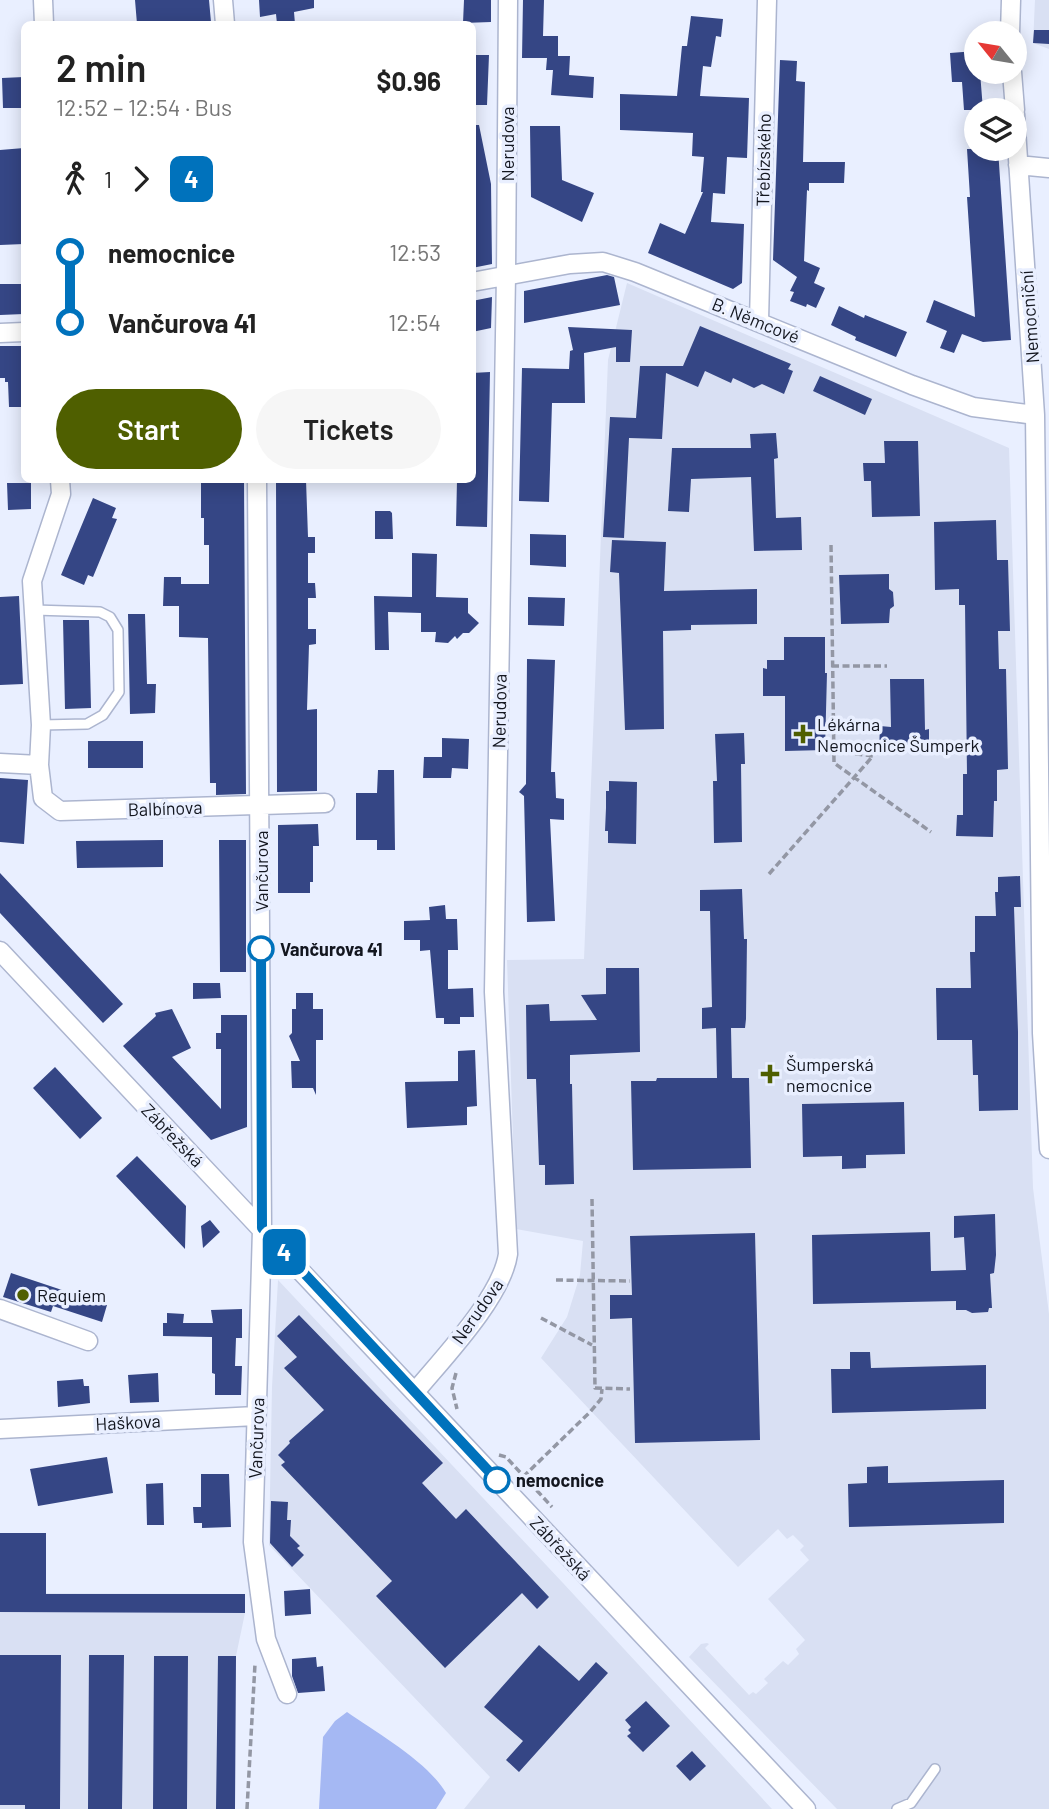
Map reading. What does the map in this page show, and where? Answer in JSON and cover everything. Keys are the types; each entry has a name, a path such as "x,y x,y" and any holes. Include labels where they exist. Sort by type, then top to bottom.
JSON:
{"street":[{"path":"43,0 44,21"},
{"path":"223,0 225,21"},
{"name":"Nerudova","path":"415,1392 485,1304 506,1267 508,1254 494,992 508,0"},
{"name":"Třebízského","path":"759,321 767,0"},
{"path":"1010,21 1011,0"},
{"name":"Nemocniční","path":"1018,161 1043,517 1045,1034 1049,1149"},
{"path":"1018,165 1049,168"},
{"name":"B. Němcové","path":"476,281 570,264 603,262 635,272 912,385 973,407 1035,415"},
{"path":"0,333 21,332"},
{"name":"Balbínova","path":"61,483 61,494 32,581 41,724 39,765 43,798 60,811 325,803"},
{"name":"Vančurova","path":"257,483 262,1228 253,1542 266,1639 287,1694"},
{"path":"0,763 39,765"},
{"name":"Zábřežská","path":"0,951 806,1809"},
{"path":"0,1309 88,1341"},
{"name":"Haškova","path":"0,1429 256,1416"}],"lane":[{"path":"34,610 100,612 110,617 118,630 118,692 103,715 87,724 41,724"},
{"path":"897,1809 915,1806 935,1769"}],"path":[{"path":"831,545 834,762 931,832"},
{"path":"832,666 887,666"},
{"path":"769,874 873,756 834,751"},
{"path":"592,1199 595,1388 630,1389"},
{"path":"556,1280 630,1281"},
{"path":"541,1318 593,1345"},
{"path":"457,1372 452,1388 458,1412"},
{"path":"523,1476 590,1412 601,1399 602,1389"},
{"path":"497,1454 506,1457 552,1507"},
{"path":"247,1809 256,1653 266,1639"}],"shaded area":[{"path":"1035,0 1049,0 1049,49 1033,43"},
{"name":"Šumperská nemocnice","path":"627,283 1009,448 1033,1188 1049,1314 1049,1809 837,1809 689,1657 701,1644 709,1644 705,1648 749,1695 753,1692 756,1694 768,1683 764,1679 783,1661 788,1665 799,1654 796,1649 805,1640 768,1599 809,1560 800,1550 804,1546 793,1535 787,1539 778,1529 738,1567 541,1358 567,1317 580,1275 583,1241 516,1229 507,960 584,959 608,360"},
{"path":"278,1280 772,1809 464,1809 490,1777 269,1545 272,1387"},
{"path":"0,1593 245,1594 245,1613 236,1656 234,1809 0,1809"}],"water":[{"path":"347,1712 415,1759 438,1781 446,1793 436,1809 319,1809 323,1737 335,1721"}],"building":[{"path":"135,0 209,0 211,21 137,21"},
{"path":"259,0 314,0 314,8 294,12 295,21 277,21 276,14 260,17"},
{"path":"464,0 491,0 491,22 463,21"},
{"path":"523,0 544,0 543,36 558,36 558,56 570,56 569,75 594,77 593,98 551,95 553,70 546,70 547,58 522,58"},
{"path":"691,16 723,19 721,37 716,36 711,67 703,66 700,96 749,98 747,158 727,157 725,194 713,193 711,222 744,224 742,283 733,289 648,253 660,223 685,234 703,192 704,157 692,156 693,133 620,130 620,94 677,96 682,46 687,46"},
{"path":"1034,30 1049,30 1049,44 1033,43"},
{"path":"964,52 964,84 981,84 982,98 964,98 964,110 962,82 952,82 950,53"},
{"path":"476,55 489,55 487,105 476,105"},
{"path":"780,60 797,61 796,81 805,82 803,162 845,162 844,183 809,183 809,191 807,190 804,261 820,268 814,283 825,288 816,308 790,301 794,292 790,291 797,277 773,260"},
{"path":"21,77 21,108 3,108 2,78"},
{"path":"476,125 479,125 491,184 492,264 476,267"},
{"path":"530,126 560,126 562,180 594,193 582,222 531,197"},
{"path":"21,148 21,244 0,245 0,150"},
{"path":"968,161 999,161 1011,340 983,342 962,334 954,353 940,348 947,331 926,322 934,300 975,317 967,197 970,197"},
{"path":"607,275 614,277 620,305 524,323 524,291"},
{"path":"0,284 21,284 21,314 0,315"},
{"path":"492,297 491,328 476,331 476,300"},
{"path":"839,306 864,318 865,315 907,332 896,357 855,340 856,337 831,325"},
{"path":"700,326 791,364 788,369 793,371 784,394 762,384 754,388 733,378 731,383 705,371 698,387 666,373 662,439 629,438 624,538 603,537 610,417 636,418 640,366 683,366"},
{"path":"568,327 632,330 630,362 616,362 616,347 584,353 585,403 552,403 549,502 519,501 522,368 569,369 570,351 573,350"},
{"path":"0,346 21,346 21,407 9,407 8,382 5,382 5,378 0,378"},
{"path":"490,372 487,527 456,526 457,483 476,483 476,373"},
{"path":"820,376 872,399 865,415 813,391"},
{"path":"776,433 776,518 801,517 802,550 754,551 751,477 691,479 689,512 668,511 672,448 751,448 750,434"},
{"path":"884,441 918,441 920,516 872,517 871,481 864,481 863,463 885,463"},
{"path":"7,483 31,483 31,509 8,510"},
{"path":"201,483 244,483 246,794 216,795 216,783 210,783 208,638 179,637 179,606 163,606 164,577 181,577 181,584 209,584 209,545 204,545 204,518 201,518"},
{"path":"276,483 306,483 308,537 315,537 315,553 308,553 308,583 315,583 316,598 308,598 308,629 316,629 316,644 309,645 307,710 317,709 317,791 277,792"},
{"path":"93,498 116,508 112,518 117,519 93,577 88,575 84,585 61,575"},
{"path":"375,511 392,513 393,539 375,539"},
{"path":"996,520 997,560 1008,560 1010,631 998,631 999,669 1006,669 1008,769 997,770 993,837 956,836 957,815 963,815 963,774 967,774 965,605 959,605 959,589 935,590 934,522"},
{"path":"530,534 566,535 566,567 530,565"},
{"path":"612,540 666,542 664,591 757,589 757,624 691,625 691,630 663,631 664,729 625,730 619,573 610,572"},
{"path":"412,553 437,554 436,597 468,598 468,613 479,623 469,633 463,633 457,639 455,636 448,643 435,642 436,632 421,632 421,613 388,612 389,650 375,650 374,596 412,597"},
{"path":"889,574 889,589 893,592 894,606 890,609 889,623 841,624 839,575"},
{"path":"19,596 23,684 0,685 0,597"},
{"path":"528,597 565,598 564,626 528,625"},
{"path":"128,614 145,614 147,684 156,684 155,713 130,714"},
{"path":"63,620 89,620 91,708 65,709"},
{"path":"784,637 825,637 825,750 785,751 785,696 763,696 763,668 767,669 767,660 784,660"},
{"path":"527,659 555,660 551,772 555,772 556,798 564,799 564,820 550,819 555,921 527,922 524,796 519,792 526,784"},
{"path":"890,679 924,679 925,730 929,729 929,751 879,751 880,726 891,727"},
{"path":"744,733 745,764 741,764 742,842 714,843 713,781 717,781 715,734"},
{"path":"442,738 469,739 468,769 452,768 451,778 423,778 424,757 442,757"},
{"path":"88,741 143,741 143,768 88,768"},
{"path":"378,770 394,770 395,850 377,850 377,840 356,840 356,793 377,793"},
{"path":"0,778 28,780 24,844 0,842"},
{"path":"609,781 637,782 636,844 608,843 608,831 605,831 606,791 609,791"},
{"path":"318,824 319,846 313,846 313,882 310,882 310,893 278,893 278,825"},
{"path":"163,840 163,867 77,868 76,841"},
{"path":"219,840 246,840 246,972 220,972"},
{"path":"0,873 123,1004 103,1023 0,913"},
{"path":"1020,876 1021,907 1014,907 1018,1110 979,1111 978,1075 973,1075 972,1040 937,1040 936,988 971,988 970,952 975,952 975,916 996,916 995,892 998,892 998,877"},
{"path":"742,889 744,939 747,939 746,1019 745,1028 731,1028 732,1078 749,1078 751,1168 633,1170 631,1081 717,1078 716,1028 702,1029 702,1008 712,1007 710,911 700,911 700,890"},
{"path":"445,905 446,919 457,919 458,950 448,950 448,989 473,988 474,1017 460,1017 460,1024 444,1024 444,1018 436,1018 430,950 420,951 420,940 404,940 404,921 430,920 429,907"},
{"path":"606,968 639,968 640,1052 570,1055 574,1184 545,1185 545,1165 539,1165 536,1079 527,1079 526,1005 549,1004 550,1021 597,1020 581,995 606,994"},
{"path":"193,983 220,983 221,998 193,999"},
{"path":"296,993 313,993 313,1009 323,1009 323,1040 316,1040 316,1095 313,1088 292,1088 291,1061 300,1061 289,1036 292,1033 292,1009 296,1009"},
{"path":"172,1009 191,1048 172,1057 221,1109 221,1049 216,1049 216,1033 221,1033 221,1015 247,1015 247,1127 211,1140 123,1046 156,1016 155,1013"},
{"path":"475,1050 477,1106 467,1107 467,1125 407,1128 405,1082 458,1081 458,1051"},
{"path":"55,1067 102,1118 80,1139 33,1088"},
{"path":"904,1102 905,1154 866,1155 866,1168 842,1169 842,1156 803,1157 802,1104"},
{"path":"137,1156 186,1206 185,1249 116,1176"},
{"path":"995,1214 996,1255 994,1273 990,1274 992,1308 989,1308 988,1312 956,1310 956,1301 813,1304 812,1235 930,1232 931,1271 966,1270 964,1237 954,1238 954,1216"},
{"path":"210,1220 220,1232 203,1248 201,1226"},
{"path":"755,1233 760,1440 635,1443 632,1318 610,1319 610,1295 632,1295 630,1236"},
{"path":"11,1273 107,1305 102,1322 53,1306 51,1312 3,1297"},
{"path":"242,1309 242,1338 236,1338 235,1366 242,1366 241,1395 215,1395 212,1337 163,1336 163,1323 167,1323 167,1313 184,1314 183,1323 213,1323 211,1310"},
{"path":"299,1315 443,1463 422,1483 456,1519 466,1509 549,1597 537,1609 522,1593 445,1668 376,1596 392,1581 281,1465 285,1462 278,1455 289,1441 324,1410 284,1368 297,1357 277,1336"},
{"path":"850,1352 870,1352 871,1368 986,1365 986,1409 832,1413 831,1369 850,1369"},
{"path":"158,1373 159,1402 130,1403 128,1375"},
{"path":"83,1379 84,1386 89,1386 90,1403 58,1407 57,1381"},
{"path":"107,1457 113,1493 38,1506 30,1469"},
{"path":"888,1466 888,1483 1004,1480 1004,1523 849,1527 848,1484 867,1483 867,1467"},
{"path":"201,1474 229,1474 231,1527 202,1528 202,1523 194,1523 193,1507 201,1507"},
{"path":"163,1483 164,1525 147,1525 146,1484"},
{"path":"271,1501 288,1502 290,1536 300,1546 297,1548 304,1555 292,1567 270,1543"},
{"path":"0,1533 46,1533 46,1594 245,1594 245,1613 0,1612"},
{"path":"310,1589 311,1614 285,1616 284,1591"},
{"path":"539,1645 579,1681 596,1662 608,1673 519,1772 506,1760 523,1741 484,1707"},
{"path":"0,1655 61,1655 60,1809 25,1809 25,1805 0,1805"},
{"path":"89,1655 124,1655 122,1809 88,1809"},
{"path":"154,1656 188,1656 187,1809 153,1809"},
{"path":"218,1656 236,1656 235,1809 216,1809"},
{"path":"316,1657 317,1667 323,1666 325,1691 298,1693 292,1676 292,1659"},
{"path":"646,1701 670,1726 643,1752 627,1736 631,1733 628,1730 631,1727 625,1720"},
{"path":"692,1751 706,1766 690,1781 676,1766"}],"bus line":[{"name":"4","path":"261,949 262,1228 497,1480"}],"place":[{"name":"Lékárna Nemocnice Šumperk","path":"803,734"},
{"name":"Vančurova 41","path":"261,949"},
{"name":"Šumperská nemocnice","path":"770,1074"},
{"name":"Requiem","path":"23,1295"},
{"name":"nemocnice","path":"497,1480"}]}
